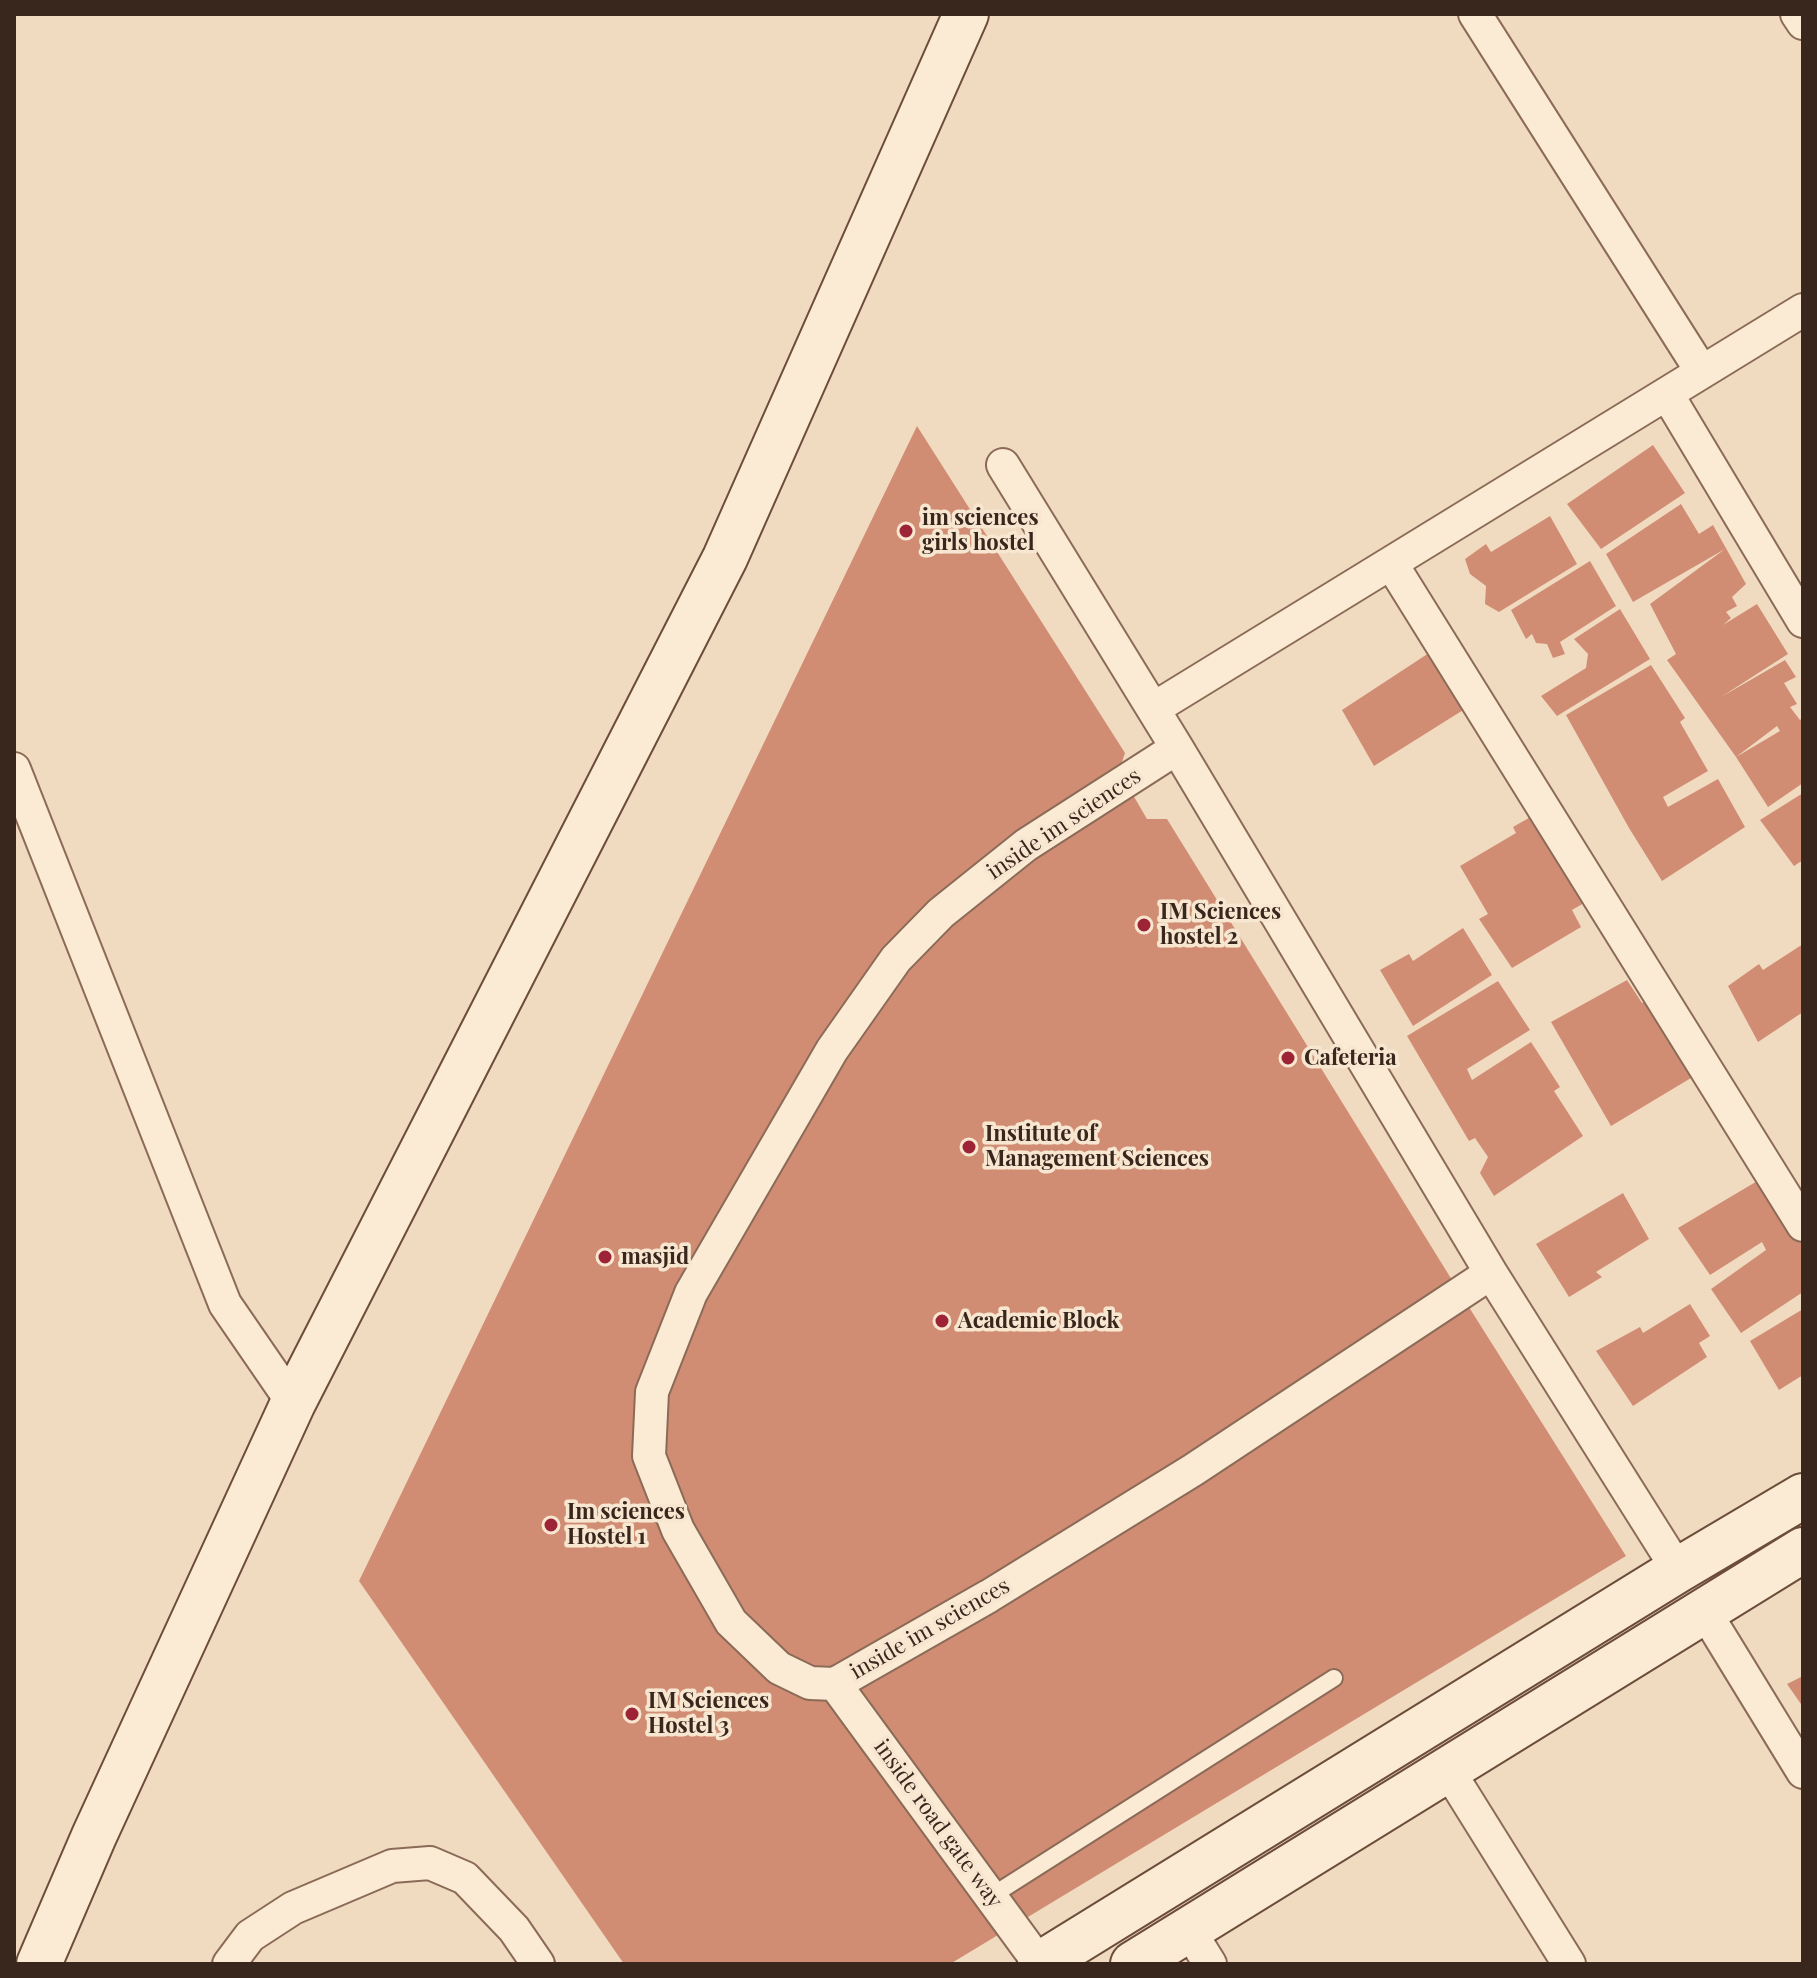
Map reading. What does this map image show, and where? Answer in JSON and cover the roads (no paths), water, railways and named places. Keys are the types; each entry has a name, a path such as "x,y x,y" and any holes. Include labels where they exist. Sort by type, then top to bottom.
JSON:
{"main road":[{"path":"39,1964 94,1836 293,1403 725,558 966,14"},
{"path":"1040,1964 1803,1496"},
{"path":"1133,1964 1200,1947 1448,1770 1803,1550"},
{"path":"1584,1629 1610,1670"}],"street":[{"path":"1475,14 1702,372"},
{"path":"1797,14 1803,23"},
{"path":"1153,709 1803,310"},
{"path":"1667,394 1803,621"},
{"path":"1003,465 1177,748 1491,1273 1678,1570"},
{"path":"1391,563 1803,1225"},
{"name":"inside im sciences","path":"1177,748 1026,845 941,913 896,959 832,1050 691,1293 652,1392 649,1456 678,1530 731,1622 779,1668 810,1683 835,1684 989,1596 1193,1470 1491,1273"},
{"path":"14,769 225,1304 293,1403"},
{"path":"1705,1612 1803,1772"},
{"name":"inside road gate way","path":"835,1684 1040,1964"},
{"path":"1448,1770 1569,1964"},
{"path":"229,1964 250,1936 293,1908 392,1866 430,1863 465,1878 514,1929 538,1964"}],"lane":[{"path":"990,1897 1334,1678"}],"place":[{"name":"im sciences girls hostel","path":"906,531"},
{"name":"IM Sciences hostel 2","path":"1144,925"},
{"name":"Cafeteria","path":"1288,1058"},
{"name":"Institute of Management Sciences","path":"969,1147"},
{"name":"masjid","path":"605,1257"},
{"name":"Academic Block","path":"942,1321"},
{"name":"Im sciences Hostel 1","path":"551,1525"},
{"name":"IM Sciences Hostel 3","path":"632,1714"}]}
